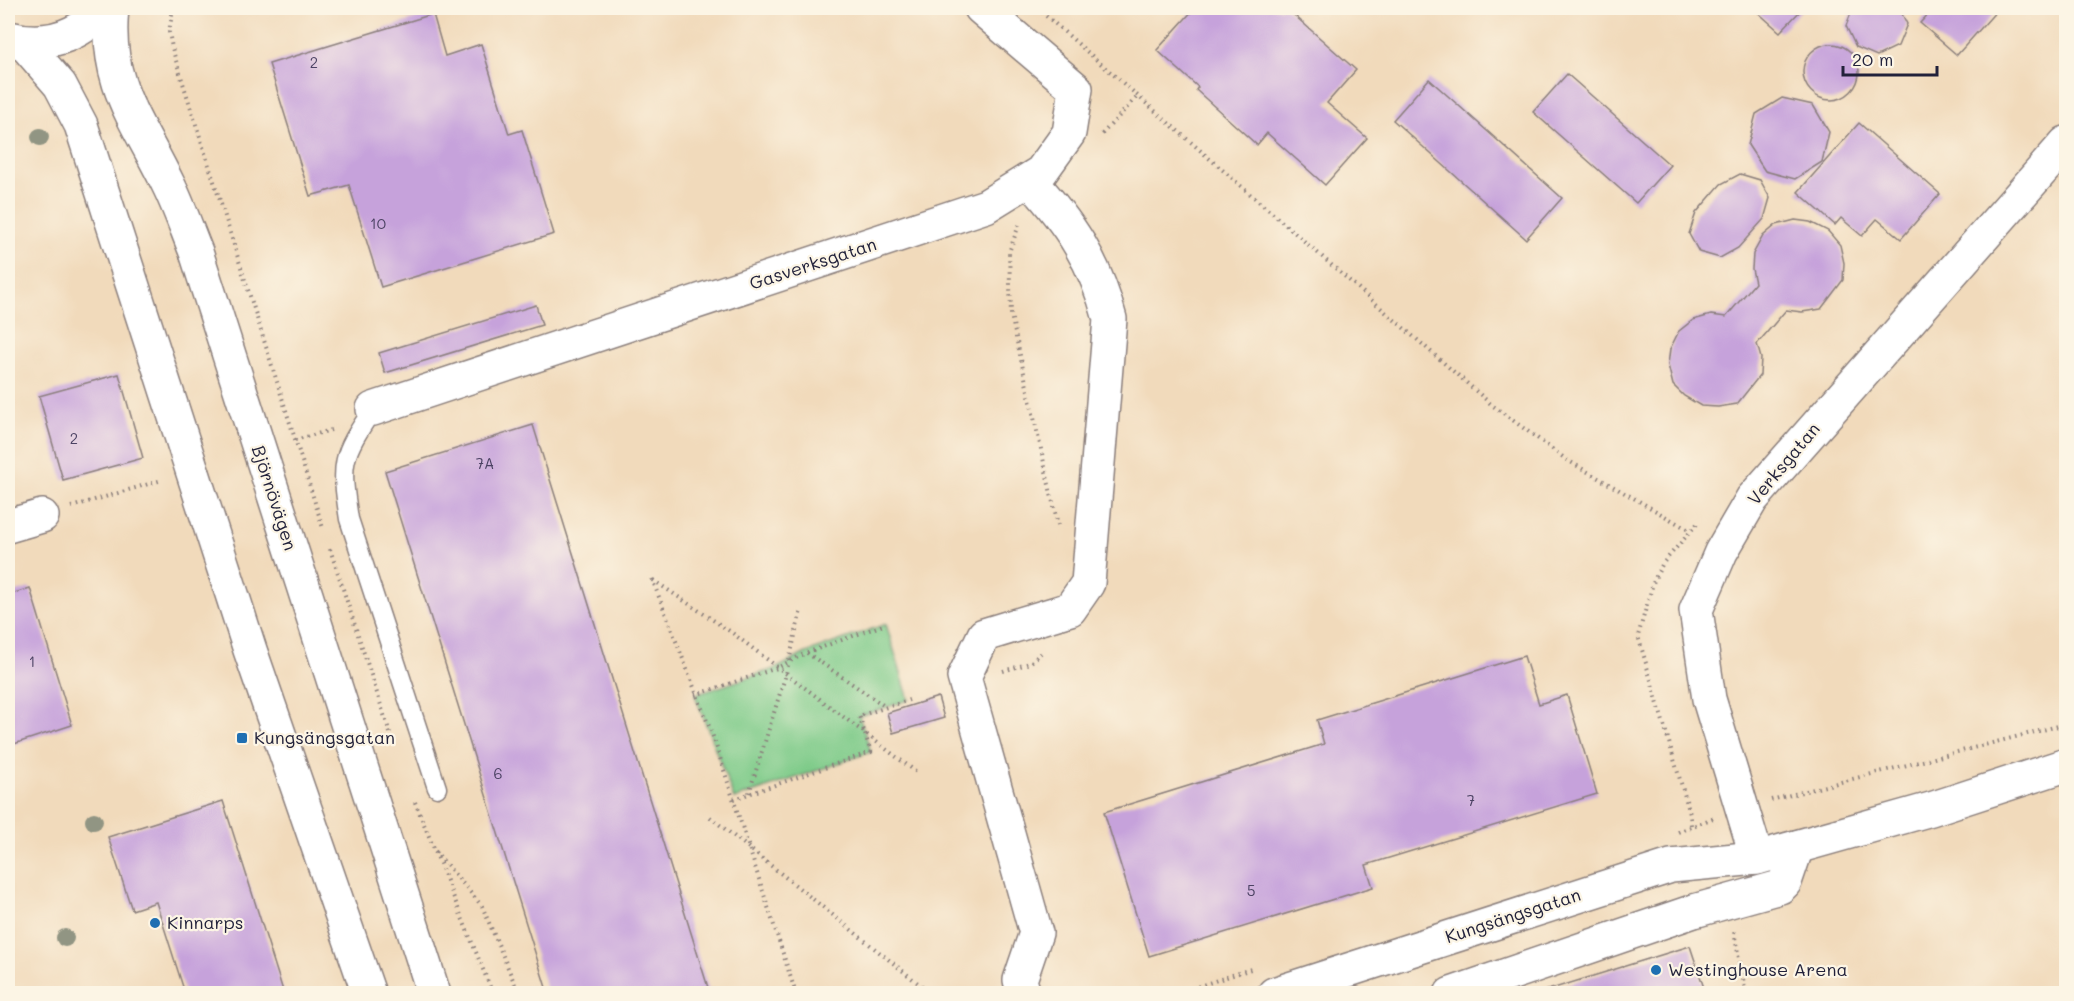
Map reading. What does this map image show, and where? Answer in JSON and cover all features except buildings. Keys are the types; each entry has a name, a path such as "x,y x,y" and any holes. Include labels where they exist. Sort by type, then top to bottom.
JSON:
{"main road":[{"path":"15,39 53,40 84,27 104,8"},
{"name":"Björnövägen","path":"112,8 110,50 117,82 170,187 196,252 434,993"},
{"name":"Gasverksgatan","path":"373,409 987,206 1036,187 1041,172 1069,133 1076,89 981,8"},
{"path":"15,39 60,85 81,125 250,650 369,993"},
{"name":"Verksgatan","path":"1757,858 1709,699 1696,610 1721,552 1752,499 2067,142"},
{"path":"1024,993 1020,980 1036,933 964,677 984,635 1070,609 1088,584 1110,319 1101,283 1065,220 1036,187"},
{"path":"8,526 42,516"},
{"name":"Kungsängsgatan","path":"1274,993 1671,866 1757,858 1930,809 2067,765"},
{"name":"Kungsängsgatan","path":"1453,993 1783,885 1797,847"},
{"name":"Kungsängsgatan","path":"1453,993 1517,953 1724,879 1757,858"}],"lane":[{"path":"373,409 355,436 344,459 343,483 349,519 437,788"}],"path":[{"path":"173,8 169,32 172,48 392,739"},
{"path":"1036,8 1139,95 1492,405 1567,460 1690,531 1663,563 1654,580 1638,636 1690,813 1691,825"},
{"path":"1099,136 1139,95"},
{"path":"1036,187 1022,215 1009,252 1011,315 1060,531"},
{"path":"295,440 333,430 355,436"},
{"path":"42,516 170,477"},
{"path":"796,993 734,799 695,695 682,651 652,579 731,633 919,774"},
{"path":"749,794 786,674 801,610"},
{"path":"965,681 1030,663 1064,633 1066,610"},
{"path":"695,695 777,668 806,652 886,624"},
{"path":"806,652 886,707"},
{"path":"734,799 871,752 859,716 909,700"},
{"path":"1800,792 2067,724"},
{"path":"412,794 432,849 493,993"},
{"path":"710,817 928,991"},
{"path":"432,849 482,906 519,993"},
{"path":"1729,902 1746,993"}],"green space":[{"path":"886,624 909,700 859,716 871,752 734,799 695,695 777,668 806,653"}],"place":[{"name":"Kungsängsgatan","path":"242,738"},
{"name":"Kinnarps","path":"155,923"},
{"name":"Westinghouse Arena","path":"1656,970"}]}
